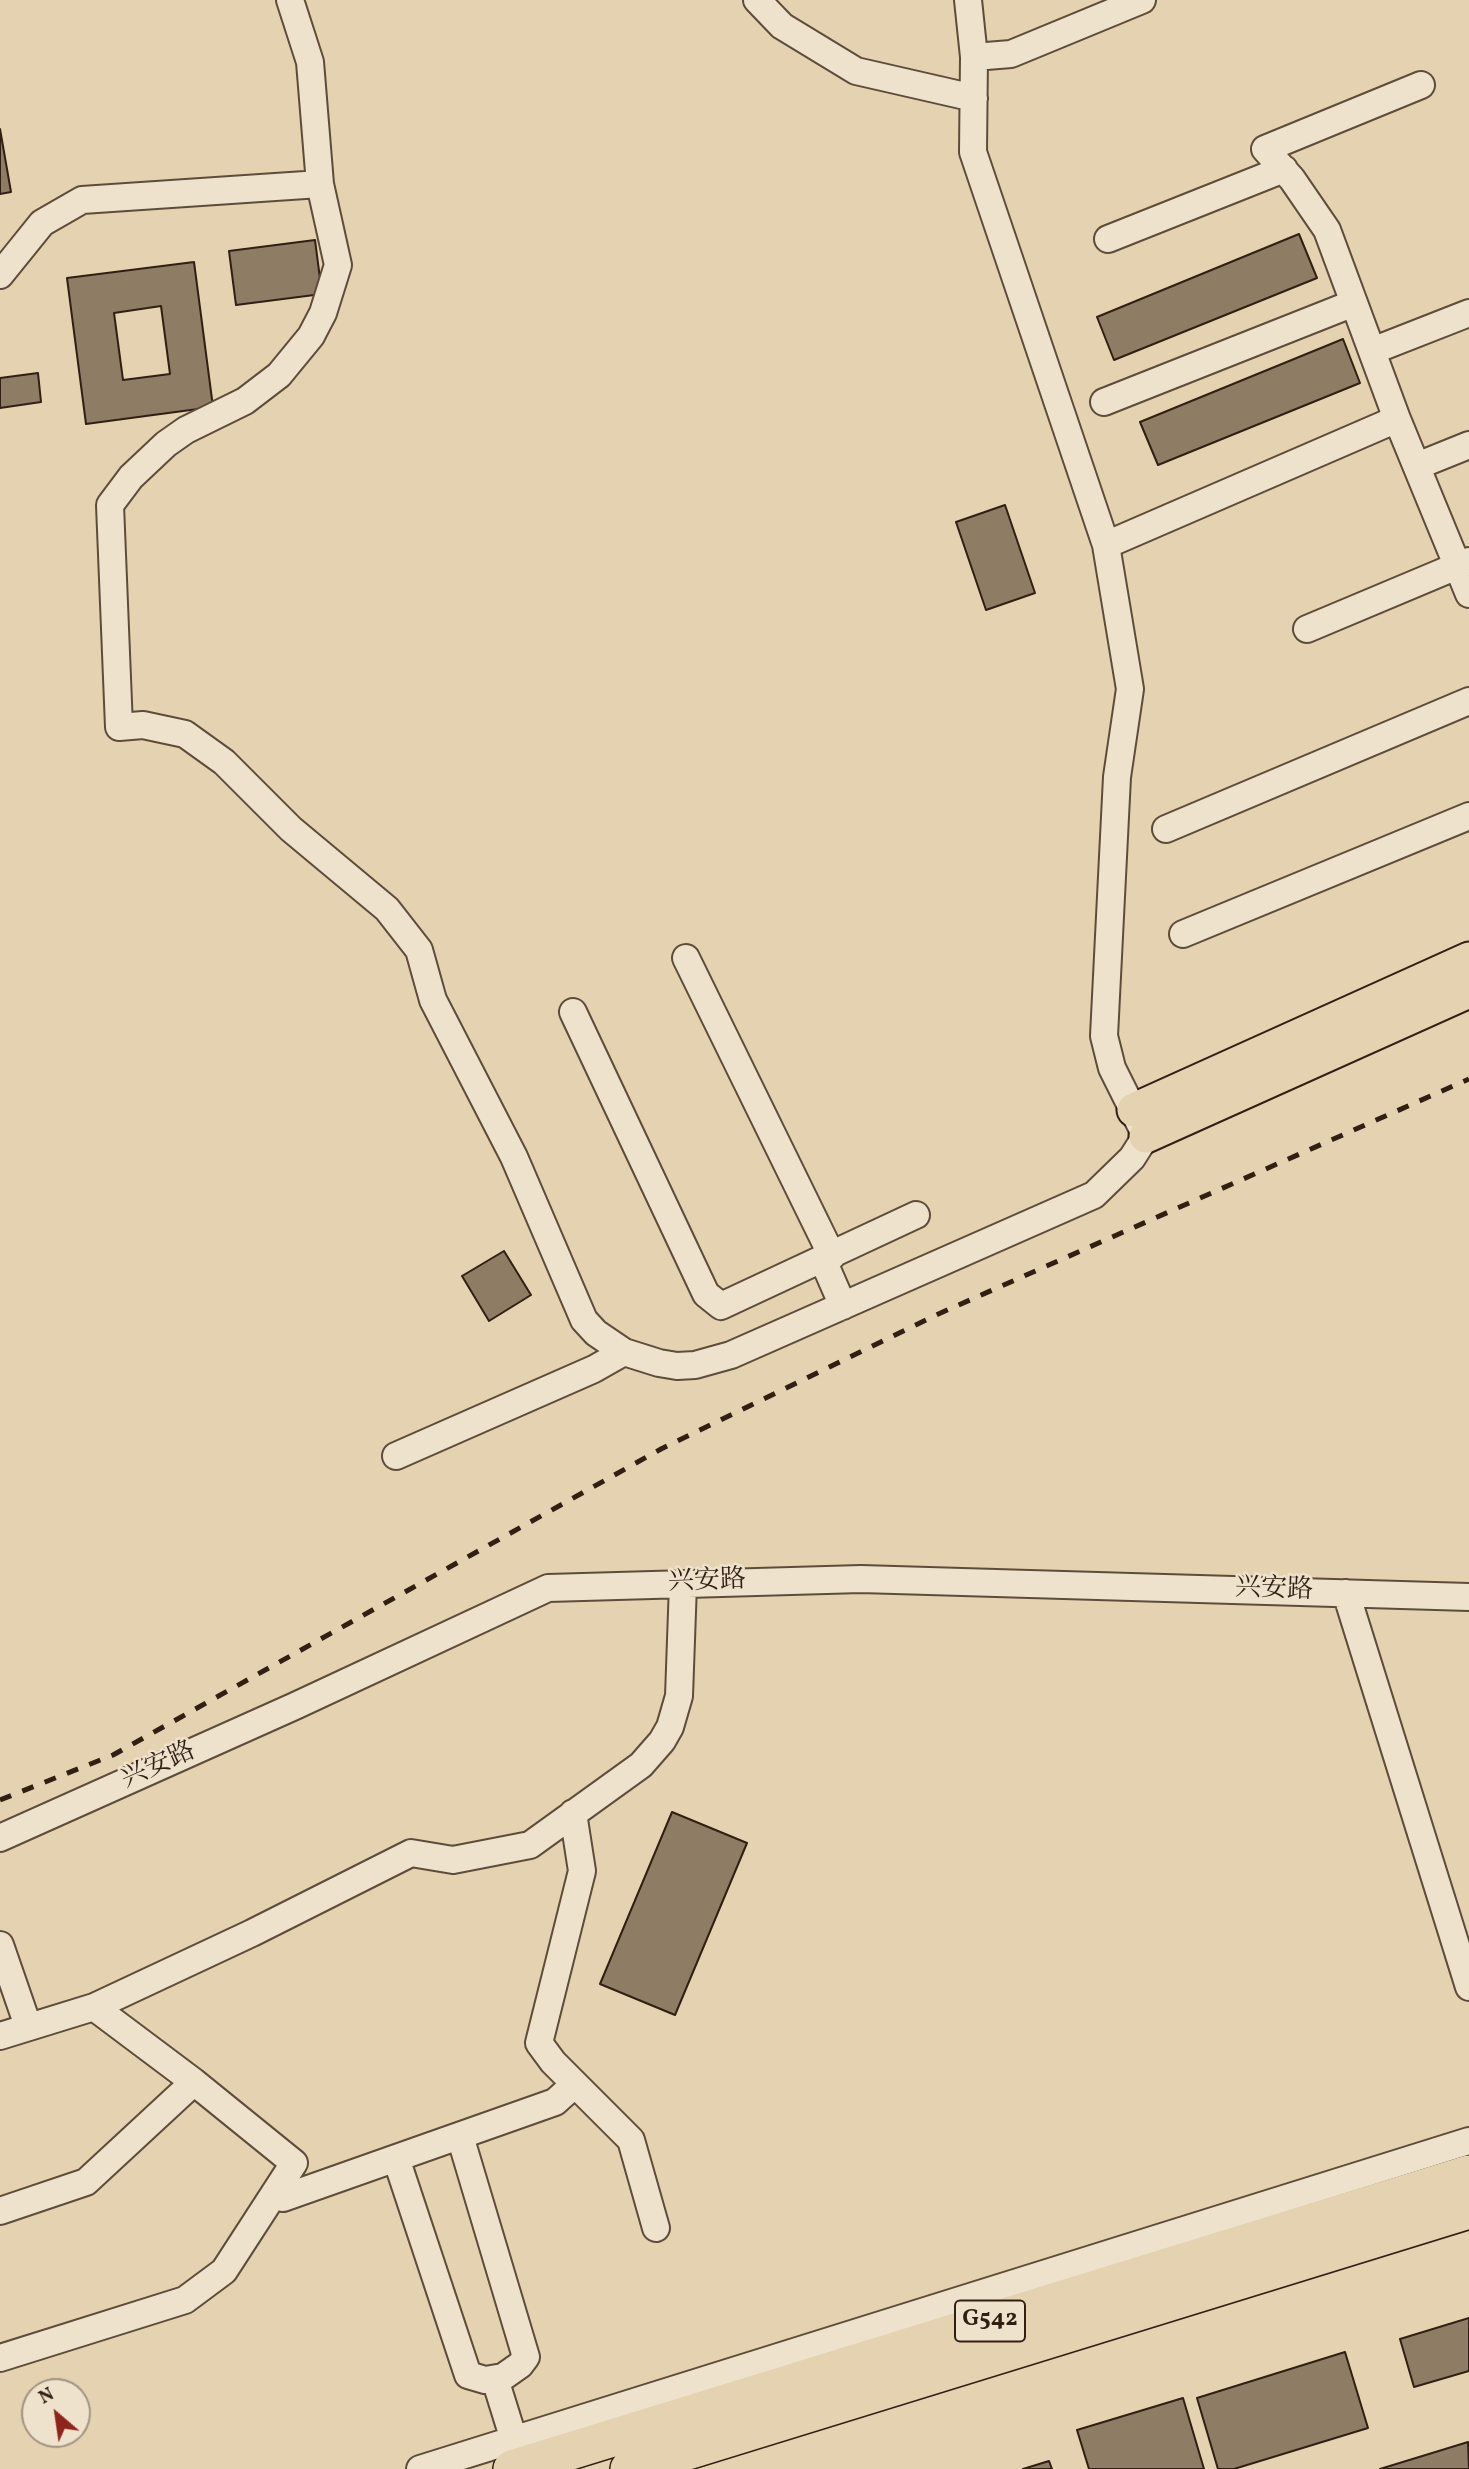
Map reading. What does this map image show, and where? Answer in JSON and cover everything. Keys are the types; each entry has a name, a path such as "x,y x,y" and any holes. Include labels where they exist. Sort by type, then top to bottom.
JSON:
{"highway":[{"name":"G542","path":"513,2454 1469,2174"},
{"name":"G542","path":"629,2469 1469,2210"}],"main road":[{"path":"1140,1123 1469,959"},
{"path":"1140,1123 1469,991"}],"street":[{"path":"290,0 310,62 320,184 338,265 327,302 311,336 279,375 229,410 186,430 157,452 131,477 110,505 119,727 143,725 185,734 224,762 291,829 387,909 419,950 433,1000 514,1157 584,1320 602,1338 624,1352 677,1366 713,1361 1094,1195 1132,1158 1140,1123 1112,1068 1104,1036 1117,777 1130,689 1106,545 973,152 974,57 968,0"},
{"path":"757,0 782,26 856,71 974,98"},
{"path":"974,57 1011,54 1142,0"},
{"path":"1421,85 1265,149 1284,169 1327,230 1397,419 1464,563 1469,594"},
{"path":"1108,239 1284,169"},
{"path":"0,275 42,223 82,200 320,184"},
{"path":"1104,402 1354,303"},
{"path":"1372,351 1469,313"},
{"path":"1106,545 1397,419"},
{"path":"1417,466 1469,445"},
{"path":"1307,629 1464,563"},
{"path":"1166,829 1469,701"},
{"path":"1183,934 1469,816"},
{"path":"686,958 827,1258 843,1306"},
{"path":"573,1012 706,1294 721,1306 916,1215"},
{"path":"396,1456 559,1386 624,1352"},
{"name":"兴安路","path":"0,1838 296,1706 548,1588 861,1579 1469,1597"},
{"path":"0,2036 94,2007 252,1933 411,1853 453,1860 530,1844 641,1765 653,1754 670,1727 679,1696 683,1584"},
{"path":"1346,1593 1469,1987"},
{"path":"573,1814 582,1871 539,2043 553,2062 631,2140 656,2228"},
{"path":"0,1945 28,2026"},
{"path":"0,2358 184,2300 224,2271 294,2163 194,2082 94,2007"},
{"path":"0,2211 86,2182 194,2082"},
{"path":"283,2198 555,2102 575,2084"},
{"path":"396,2158 468,2375 495,2379 512,2372 526,2357 460,2136"},
{"path":"420,2469 513,2454 1469,2141"},
{"path":"495,2379 513,2454"}],"building":[{"path":"0,129 11,192 0,194"},
{"path":"1299,234 1317,278 1114,360 1097,317"},
{"path":"315,240 322,294 236,305 229,251"},
{"path":"194,262 213,407 86,424 67,278","holes":["161,306 170,374 123,380 114,313"]},
{"path":"1343,339 1360,383 1158,465 1140,422"},
{"path":"38,373 41,402 0,408 0,378"},
{"path":"1005,505 1035,593 986,610 956,522"},
{"path":"504,1251 531,1295 489,1321 462,1276"},
{"path":"672,1812 747,1843 675,2015 600,1984"},
{"path":"1469,2318 1469,2371 1414,2387 1400,2339"},
{"path":"1345,2352 1368,2428 1234,2469 1218,2469 1197,2398"},
{"path":"1183,2398 1204,2469 1089,2469 1077,2430"},
{"path":"1468,2442 1469,2469 1380,2469"},
{"path":"1049,2461 1052,2469 1023,2469"}],"railway":[{"path":"0,1800 113,1755 661,1449 936,1315 1469,1079"}]}
